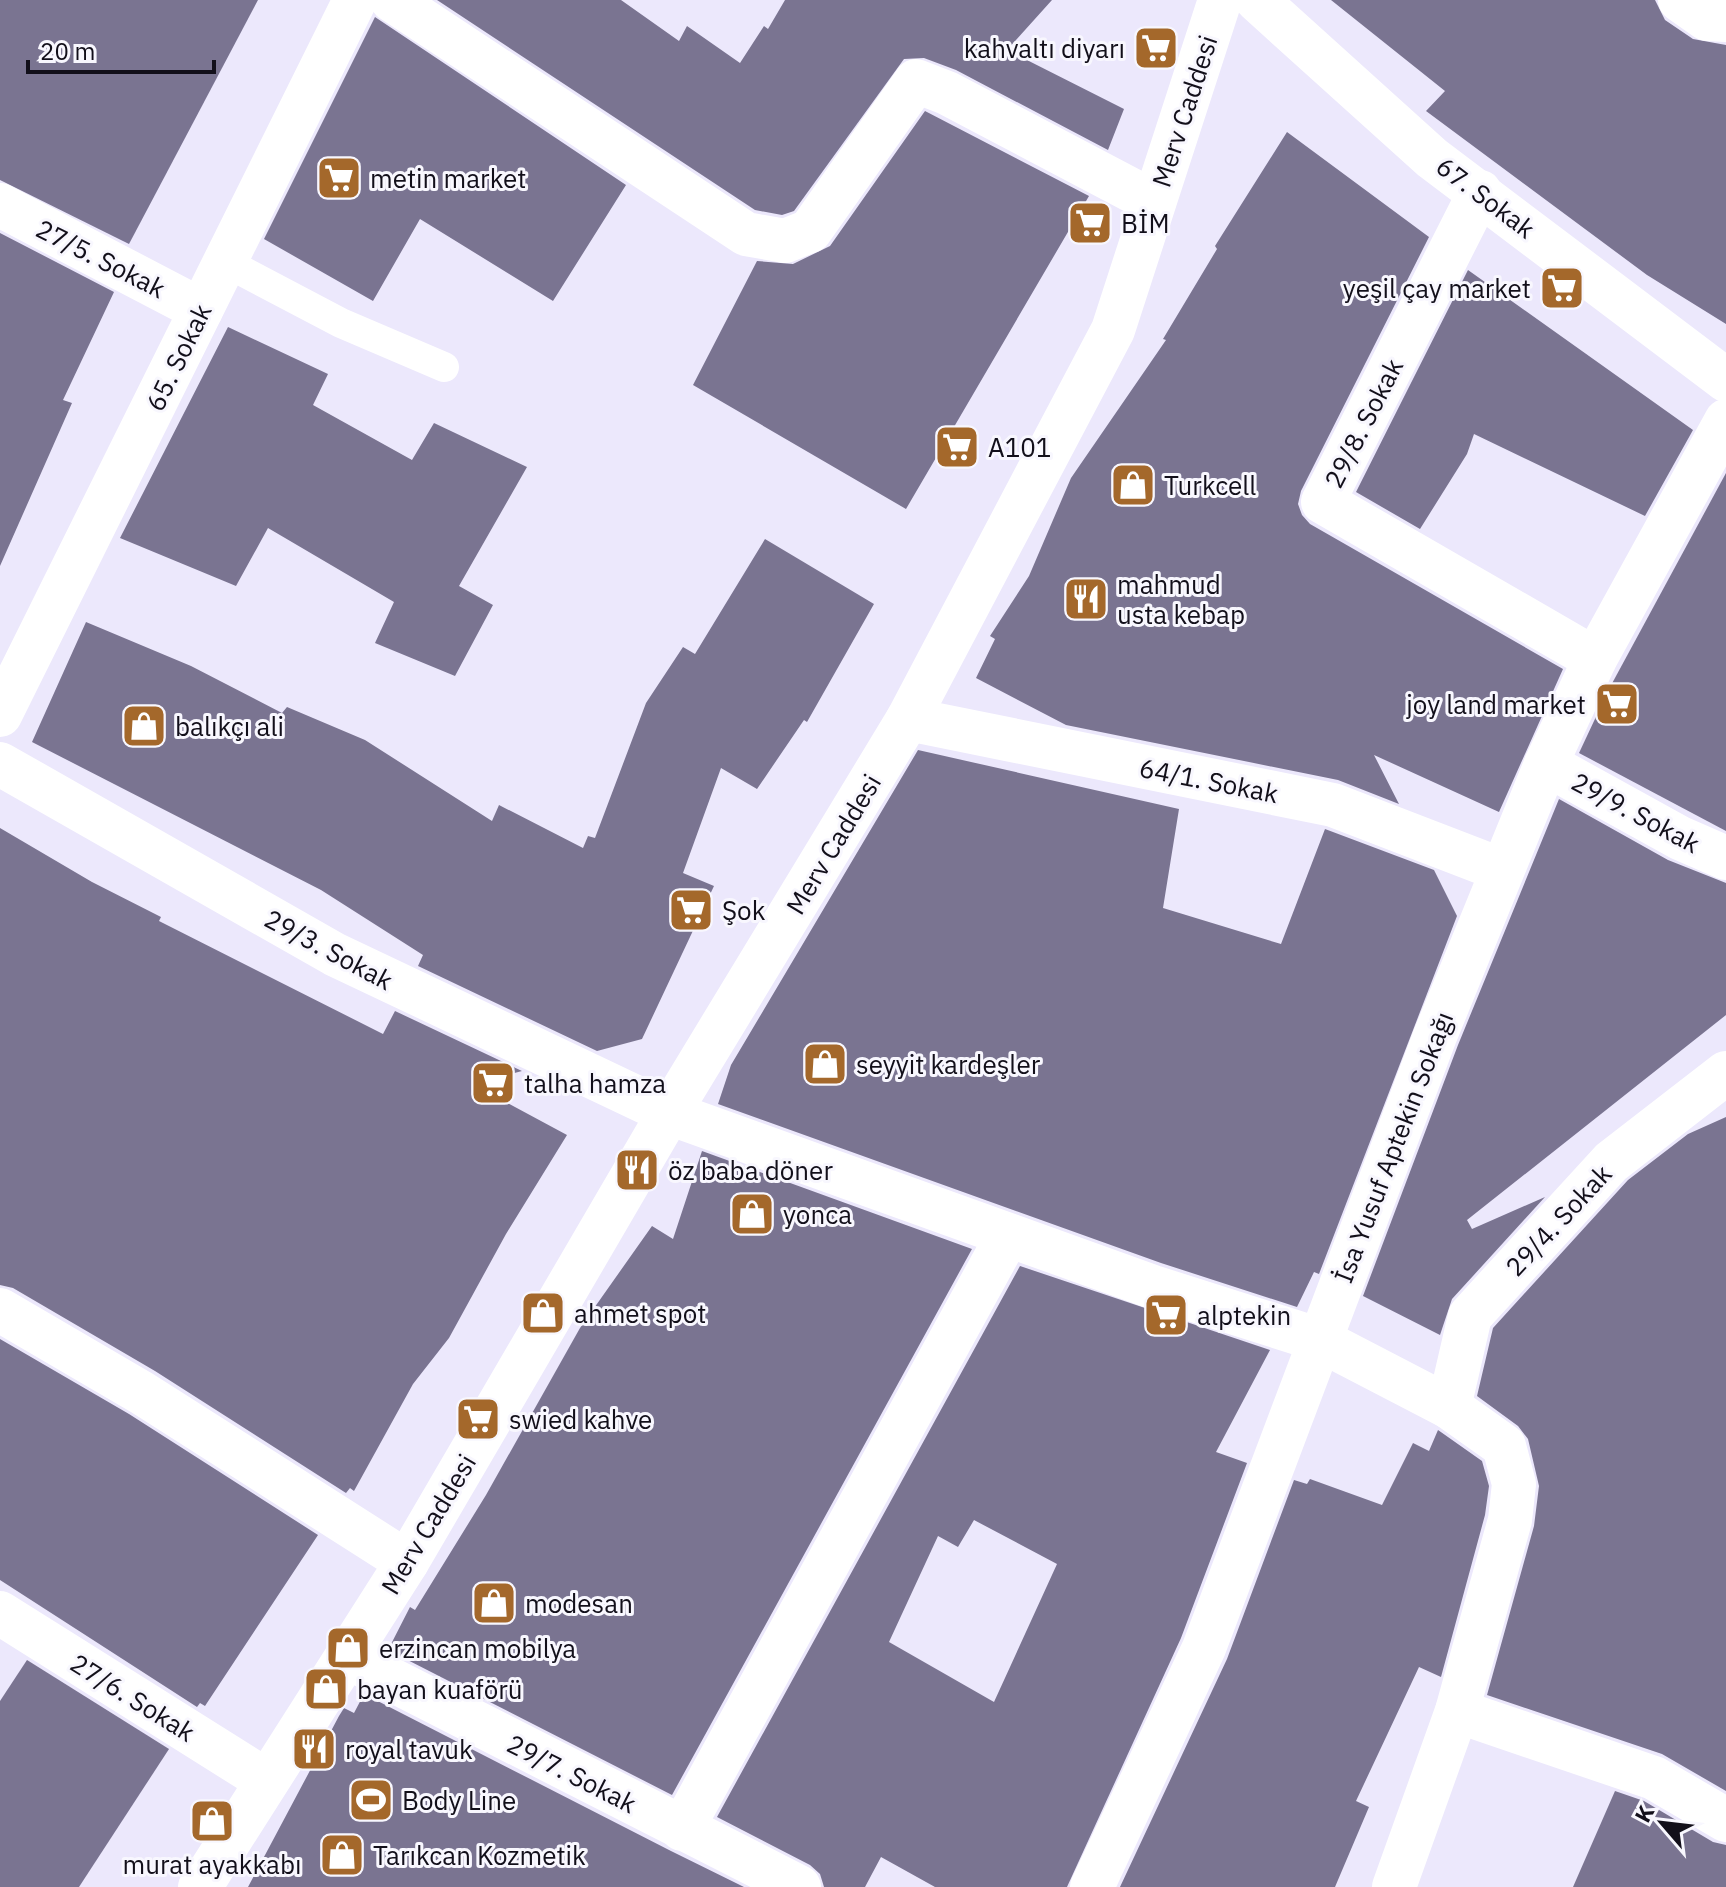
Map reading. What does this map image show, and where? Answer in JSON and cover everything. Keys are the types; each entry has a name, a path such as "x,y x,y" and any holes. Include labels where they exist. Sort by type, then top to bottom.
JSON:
{"street":[{"name":"65. Sokak","path":"0,715 355,0"},
{"path":"392,0 746,234 785,241 810,231 916,81 947,93 1154,202"},
{"name":"Merv Caddesi","path":"200,1887 407,1562 669,1113 908,719 1113,330 1220,0"},
{"name":"67. Sokak","path":"1257,0 1432,158 1726,380"},
{"path":"1680,0 1707,19 1726,20"},
{"name":"29/8. Sokak","path":"1480,192 1323,502 1595,659"},
{"name":"27/5. Sokak","path":"0,205 201,310"},
{"name":"İsa Yusuf Aptekin Sokağı","path":"1092,1887 1204,1648 1320,1340 1546,764 1595,659 1726,421"},
{"name":"64/1. Sokak","path":"908,719 1333,805 1502,870"},
{"name":"29/3. Sokak","path":"0,764 334,954 669,1113 1153,1287 1320,1340 1449,1407 1504,1446 1514,1484 1510,1520 1457,1711 1394,1887"},
{"name":"29/9. Sokak","path":"1546,764 1680,838 1726,858"},
{"name":"29/4. Sokak","path":"1449,1407 1470,1316 1611,1162 1726,1073"},
{"path":"682,1829 1008,1235"},
{"path":"0,1310 142,1393 407,1562"},
{"name":"27/6. Sokak","path":"0,1613 267,1781"},
{"name":"29/7. Sokak","path":"347,1657 799,1887"},
{"path":"1457,1711 1654,1778 1726,1820"}],"lane":[{"path":"225,262 341,323 444,367"}],"building":[{"path":"0,0 258,0 129,244 0,180"},
{"path":"437,0 621,0 679,41 687,26 740,63 764,26 768,29 785,0 1052,0 1007,50 1124,109 1108,150 956,70 924,58 904,59 794,211 782,215 755,210"},
{"path":"1331,0 1655,0 1665,20 1693,39 1726,45 1726,324 1647,275 1426,111 1445,91"},
{"path":"375,17 626,185 553,301 420,219 373,301 264,239"},
{"path":"925,111 1089,196 906,509 693,385 757,261 793,264 830,246"},
{"path":"1287,132 1429,237 1301,491 1298,504 1310,524 1563,669 1499,812 1374,755 1399,804 1338,780 1066,725 976,678 995,639 990,636 1029,576 1071,478 1166,340 1163,339 1217,249 1215,246"},
{"path":"0,233 114,292 63,400 72,403 0,566"},
{"path":"1468,270 1693,430 1645,516 1474,434 1467,454 1420,529 1356,492"},
{"path":"228,327 328,374 313,405 412,460 434,423 527,467 459,586 493,605 455,676 375,643 394,602 268,528 236,586 120,538"},
{"path":"1726,473 1726,831 1579,753 1609,689"},
{"path":"765,539 874,604 807,722 804,720 757,789 721,768 683,873 714,886 642,1039 597,1051 418,966 423,955 321,890 32,742 86,622 191,666 282,713 287,707 365,740 492,821 499,805 583,848 588,836 595,838 646,703 683,647 695,654"},
{"path":"918,750 1179,809 1163,908 1281,944 1325,829 1434,870 1457,916 1319,1274 1314,1272 1297,1307 1161,1263 718,1104 731,1065"},
{"path":"1559,799 1668,860 1726,883 1726,1015 1467,1220 1472,1229 1545,1197 1452,1299 1440,1335 1363,1296 1458,1045"},
{"path":"0,828 92,882 161,917 159,921 383,1034 395,1011 522,1071 472,1084 567,1135 506,1234 449,1338 413,1384 354,1491 350,1488 346,1493 155,1371 13,1288 0,1285"},
{"path":"1726,1117 1726,1791 1662,1754 1487,1695 1534,1526 1539,1486 1528,1439 1518,1426 1477,1396 1493,1328 1628,1180 1688,1134"},
{"path":"702,1151 972,1249 672,1795 388,1650 410,1607 415,1610 486,1495 580,1328 652,1226 673,1239"},
{"path":"1020,1266 1270,1350 1216,1452 1247,1463 1181,1638 1067,1887 935,1887 881,1857 865,1887 824,1887 820,1874 810,1865 717,1817","holes":["974,1520 1057,1564 994,1702 889,1642 938,1536 958,1547"]},
{"path":"0,1339 129,1414 318,1535 205,1706 200,1703 197,1707 0,1580"},
{"path":"1438,1430 1482,1461 1489,1486 1485,1515 1441,1677 1419,1667 1356,1801 1369,1807 1335,1887 1120,1887 1227,1659 1294,1480 1307,1484 1310,1479 1382,1505 1413,1443 1429,1451"},
{"path":"27,1660 169,1749 79,1887 0,1887 0,1701"},
{"path":"364,1694 744,1887 248,1887 339,1716 344,1708 354,1713"},
{"path":"1615,1791 1644,1801 1713,1842 1726,1845 1726,1887 1573,1887"}],"place":[{"name":"kahvaltı diyarı","path":"1156,48"},
{"name":"metin market","path":"339,178"},
{"name":"BİM","path":"1090,223"},
{"name":"yeşil çay market","path":"1562,288"},
{"name":"A101","path":"957,447"},
{"name":"Turkcell","path":"1133,485"},
{"name":"mahmud usta kebap","path":"1086,599"},
{"name":"joy land market","path":"1617,704"},
{"name":"balıkçı ali","path":"144,726"},
{"name":"Şok","path":"691,910"},
{"name":"seyyit kardeşler","path":"825,1064"},
{"name":"talha hamza","path":"493,1083"},
{"name":"öz baba döner","path":"637,1170"},
{"name":"yonca","path":"752,1214"},
{"name":"ahmet spot","path":"543,1313"},
{"name":"alptekin","path":"1166,1315"},
{"name":"swied kahve","path":"478,1419"},
{"name":"modesan","path":"494,1603"},
{"name":"erzincan mobilya","path":"348,1648"},
{"name":"bayan kuaförü","path":"326,1689"},
{"name":"royal tavuk","path":"314,1749"},
{"name":"Body Line","path":"371,1800"},
{"name":"murat ayakkabı","path":"212,1821"},
{"name":"Tarıkcan Kozmetik","path":"342,1855"}]}
